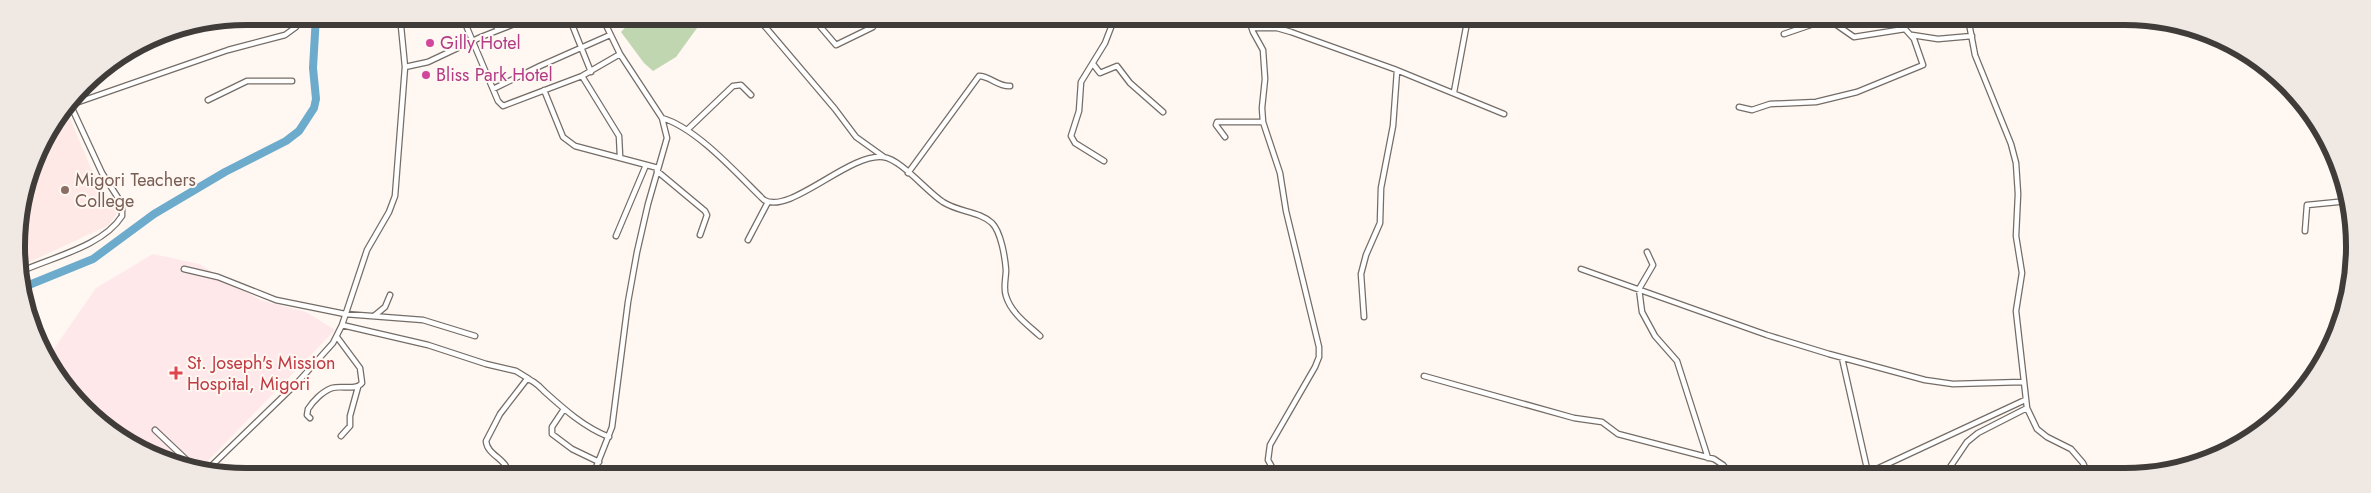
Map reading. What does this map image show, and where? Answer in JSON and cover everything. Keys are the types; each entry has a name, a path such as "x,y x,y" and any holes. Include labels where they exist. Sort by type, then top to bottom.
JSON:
{"street":[{"path":"78,102 228,50 290,32 296,25"},
{"path":"212,465 297,383 337,337 367,250 389,212 395,196 405,67 401,25"},
{"path":"465,25 493,89 500,103 505,106 591,72 620,54"},
{"path":"496,25 498,30"},
{"path":"405,67 428,62 510,25"},
{"path":"572,25 591,72"},
{"path":"596,468 609,437 614,416 628,302 639,244 667,138 662,118 620,54 606,25"},
{"path":"765,25 856,137 908,173 950,207 976,214 993,224 999,236 1005,265 1006,298 1018,315 1040,336"},
{"path":"819,25 836,45 874,27 874,25"},
{"path":"1104,161 1075,143 1072,139 1079,111 1080,86 1105,44 1112,25"},
{"path":"1251,25 1263,50 1265,79 1262,108 1263,122 1283,184 1286,211 1319,350 1316,367 1305,382 1270,446 1268,460 1272,468"},
{"path":"1454,92 1467,25"},
{"path":"1784,34 1810,25"},
{"path":"1739,107 1752,110 1770,104 1816,102 1858,92 1921,67 1923,62 1912,35 1906,29 1854,37 1837,25"},
{"path":"1970,25 1978,62 2008,136 2016,163 2018,194 2016,236 2022,273 2016,311 2022,382 2027,408 2037,429 2047,437 2071,449 2085,468"},
{"path":"1252,28 1282,29 1454,92 1504,114"},
{"path":"493,89 610,35"},
{"path":"1912,35 1938,39 1972,36"},
{"path":"1093,64 1100,73 1117,66 1130,83 1164,112"},
{"path":"1364,317 1361,274 1366,255 1380,223 1381,188 1393,126 1397,71"},
{"path":"582,76 619,136 620,156"},
{"path":"908,173 979,76 984,76 1004,86 1010,86"},
{"path":"208,100 246,81 292,80"},
{"path":"687,130 734,86 741,85 751,95"},
{"path":"544,90 565,140 575,146 620,156 657,170 705,211 707,215 700,235"},
{"path":"26,269 98,238 111,229 122,216 122,204 102,173 72,110"},
{"path":"662,118 687,130 768,202 774,204 787,200 850,166 870,159 885,158"},
{"path":"1225,137 1216,125 1217,122 1263,122"},
{"path":"616,236 646,165"},
{"path":"748,240 768,202"},
{"path":"2305,231 2307,205 2342,202"},
{"path":"1647,252 1653,265 1639,289 1640,305 1647,324 1655,336 1674,355 1679,366 1708,458"},
{"path":"184,269 218,277 266,297 345,314 422,320 475,336"},
{"path":"1581,269 1767,335 1842,358 1945,384 2022,382"},
{"path":"374,316 385,307 390,295"},
{"path":"385,307 389,317"},
{"path":"342,325 428,345 486,364 516,371 588,427 609,437"},
{"path":"337,337 360,368 363,379 358,387 350,416 350,426 341,436"},
{"path":"1842,358 1867,468"},
{"path":"1424,376 1574,418 1602,422 1618,434 1708,458 1720,462 1725,468"},
{"path":"506,468 487,447 487,438 500,414 525,381 530,380"},
{"path":"310,418 307,415 308,409 326,392 335,388 358,387"},
{"path":"1879,468 2026,400"},
{"path":"1949,468 1967,442 1978,433 2027,408"},
{"path":"564,409 552,427 552,434 572,449 599,462"},
{"path":"155,430 186,459"}],"shaded area":[{"name":"Migori Teachers College","path":"69,115 90,166 117,213 109,225 25,264 25,232 29,203 37,175 48,149"},
{"name":"St. Joseph's Mission Hospital, Migori","path":"153,254 199,264 260,300 306,312 335,330 203,464 162,451 123,431 100,413 80,393 62,370 52,352 96,288"}],"green space":[{"path":"628,25 699,25 676,57 653,71 644,63 621,32"}],"waterway":[{"path":"28,285 93,259 154,214 225,172 286,141 299,131 314,108 316,99 313,68 315,25"}],"place":[{"name":"Gilly Hotel","path":"430,43"},
{"name":"Bliss Park Hotel","path":"426,75"},
{"name":"Migori Teachers College","path":"65,190"},
{"name":"St. Joseph's Mission Hospital, Migori","path":"176,373"}]}
